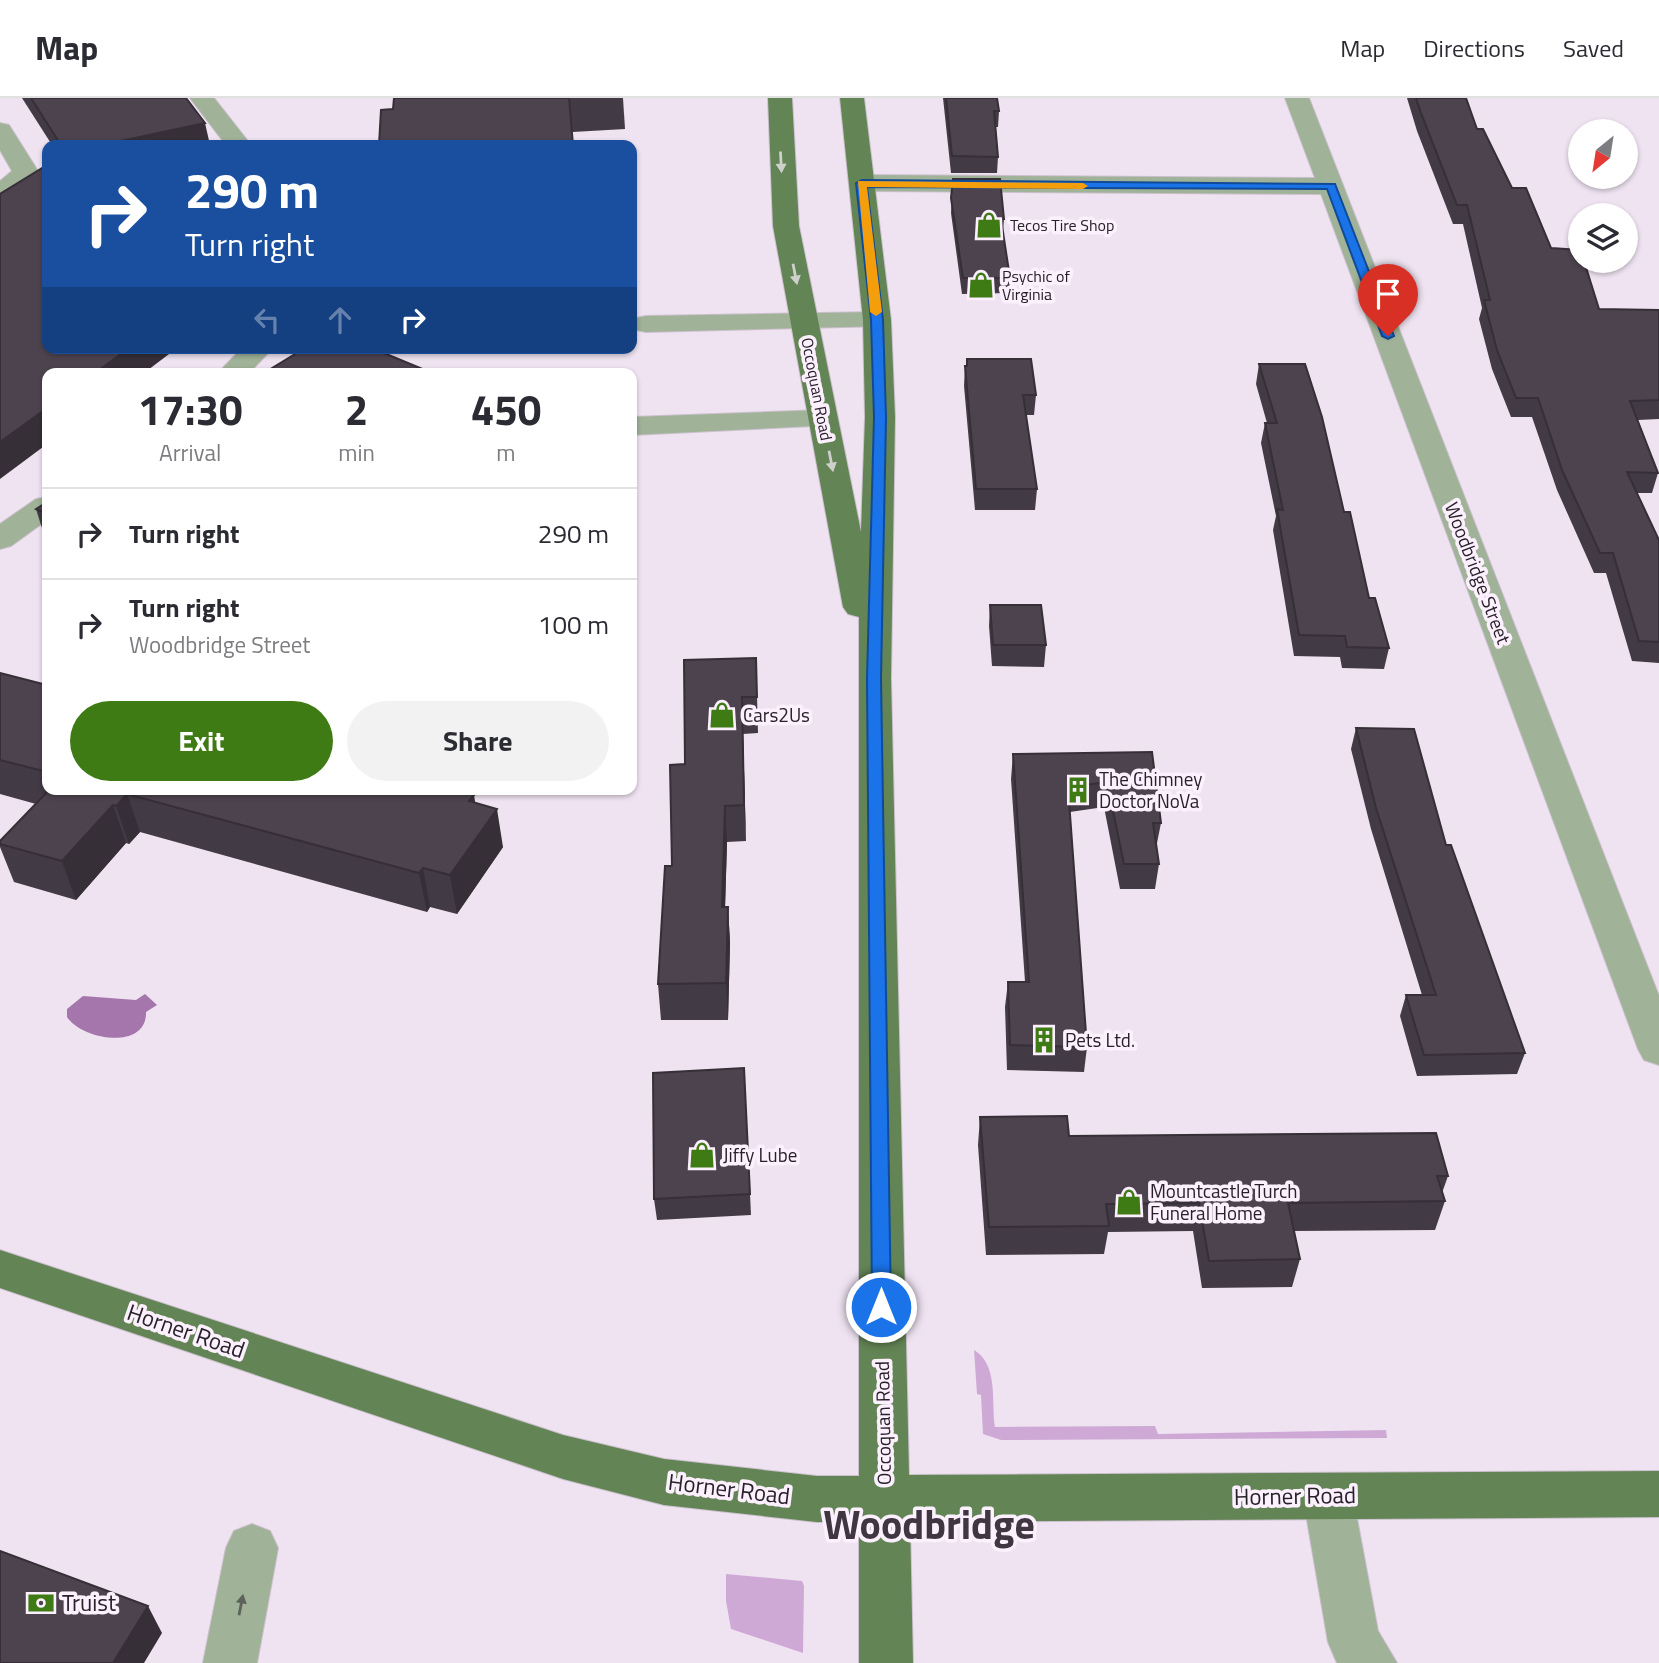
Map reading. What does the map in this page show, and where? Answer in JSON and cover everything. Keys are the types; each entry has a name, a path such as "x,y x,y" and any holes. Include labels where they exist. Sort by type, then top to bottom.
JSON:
{"main road":[{"name":"Occoquan Road","path":"780,98 786,226 874,678"},
{"name":"Occoquan Road","path":"852,98 877,320 880,417 874,678 886,1663"},
{"name":"Horner Road","path":"0,1269 472,1428 630,1476 754,1493 884,1499 1659,1494"}],"street":[{"path":"202,98 235,140"},
{"name":"Woodbridge Street","path":"1297,98 1659,1049"},
{"path":"0,130 25,171 22,178 0,192"},
{"path":"862,183 1331,186"},
{"path":"646,324 877,320"},
{"path":"237,368 253,354"},
{"path":"637,426 822,419"},
{"path":"0,539 42,510"},
{"path":"1328,1497 1354,1642 1370,1663"},
{"path":"230,1663 252,1548"}],"shaded area":[{"path":"145,994 157,1005 146,1012 144,1024 136,1032 125,1037 99,1036 75,1025 67,1017 67,1009 83,996 136,1000"},
{"path":"974,1350 982,1357 991,1374 995,1427 1155,1426 1158,1434 1386,1430 1387,1438 1001,1440 983,1434 981,1395 977,1394"},
{"path":"726,1574 802,1581 803,1653 731,1629 726,1601"}],"building":[{"path":"31,98 186,98 205,123 125,140 58,140"},
{"path":"394,98 569,98 573,140 379,140 381,110 393,109"},
{"path":"946,98 997,98 999,111 994,111 998,157 952,156"},
{"path":"1416,98 1466,98 1477,129 1483,129 1512,188 1526,188 1551,248 1568,249 1568,273 1588,273 1599,309 1659,310 1659,400 1630,401 1658,473 1627,472 1659,540 1659,642 1639,641 1613,553 1600,553 1562,470 1538,398 1516,398 1497,350 1484,300 1490,300 1467,205 1457,205"},
{"path":"42,168 42,354 121,354 102,368 42,368 42,412 0,442 0,194"},
{"path":"953,179 1000,179 1004,219 1001,219 1010,278 963,278 951,198"},
{"path":"295,354 386,354 420,368 272,368"},
{"path":"967,359 1031,359 1036,395 1023,395 1037,489 976,489 965,366"},
{"path":"1259,364 1305,364 1322,417 1344,512 1350,512 1369,598 1375,598 1389,648 1347,647 1345,636 1299,635 1277,509 1283,510 1265,423 1277,423"},
{"path":"990,605 1041,605 1046,645 993,645"},
{"path":"756,658 757,697 742,697 744,805 725,806 722,907 728,907 726,983 658,984 665,866 672,866 670,765 685,764 684,660"},
{"path":"0,673 42,684 42,771 0,760"},
{"path":"1356,728 1414,729 1446,845 1451,845 1525,1053 1424,1055 1406,995 1436,995 1376,808"},
{"path":"1152,752 1161,823 1153,823 1159,864 1124,864 1107,782 1068,787 1087,1047 1010,1045 1008,982 1029,982 1013,754"},
{"path":"44,795 126,795 116,806 113,805 62,861 0,844"},
{"path":"131,795 474,795 469,801 497,809 450,875 423,868 419,873"},
{"name":"Jiffy Lube","path":"744,1068 750,1194 654,1199 653,1073"},
{"path":"1067,1116 1069,1136 1436,1133 1448,1176 1437,1176 1445,1201 1288,1203 1300,1259 1209,1261 1199,1203 1106,1204 1109,1226 989,1227 980,1117"},
{"name":"Truist","path":"0,1551 148,1606 113,1663 0,1663"}],"slow traffic":[{"path":"876,312 862,183 1083,186"}],"place":[{"name":"Tecos Tire Shop","path":"989,225"},
{"name":"Psychic of Virginia","path":"981,285"},
{"name":"Cars2Us","path":"722,715"},
{"name":"The Chimney Doctor NoVa","path":"1078,790"},
{"name":"Pets Ltd.","path":"1044,1040"},
{"name":"Jiffy Lube","path":"702,1155"},
{"name":"Mountcastle Turch Funeral Home","path":"1129,1202"},
{"name":"Truist","path":"41,1603"}],"district":[{"name":"Woodbridge","path":"929,1525"}],"route":[{"path":"881,1307 874,678 880,417 877,320 862,183 1331,186 1388,336"}]}
